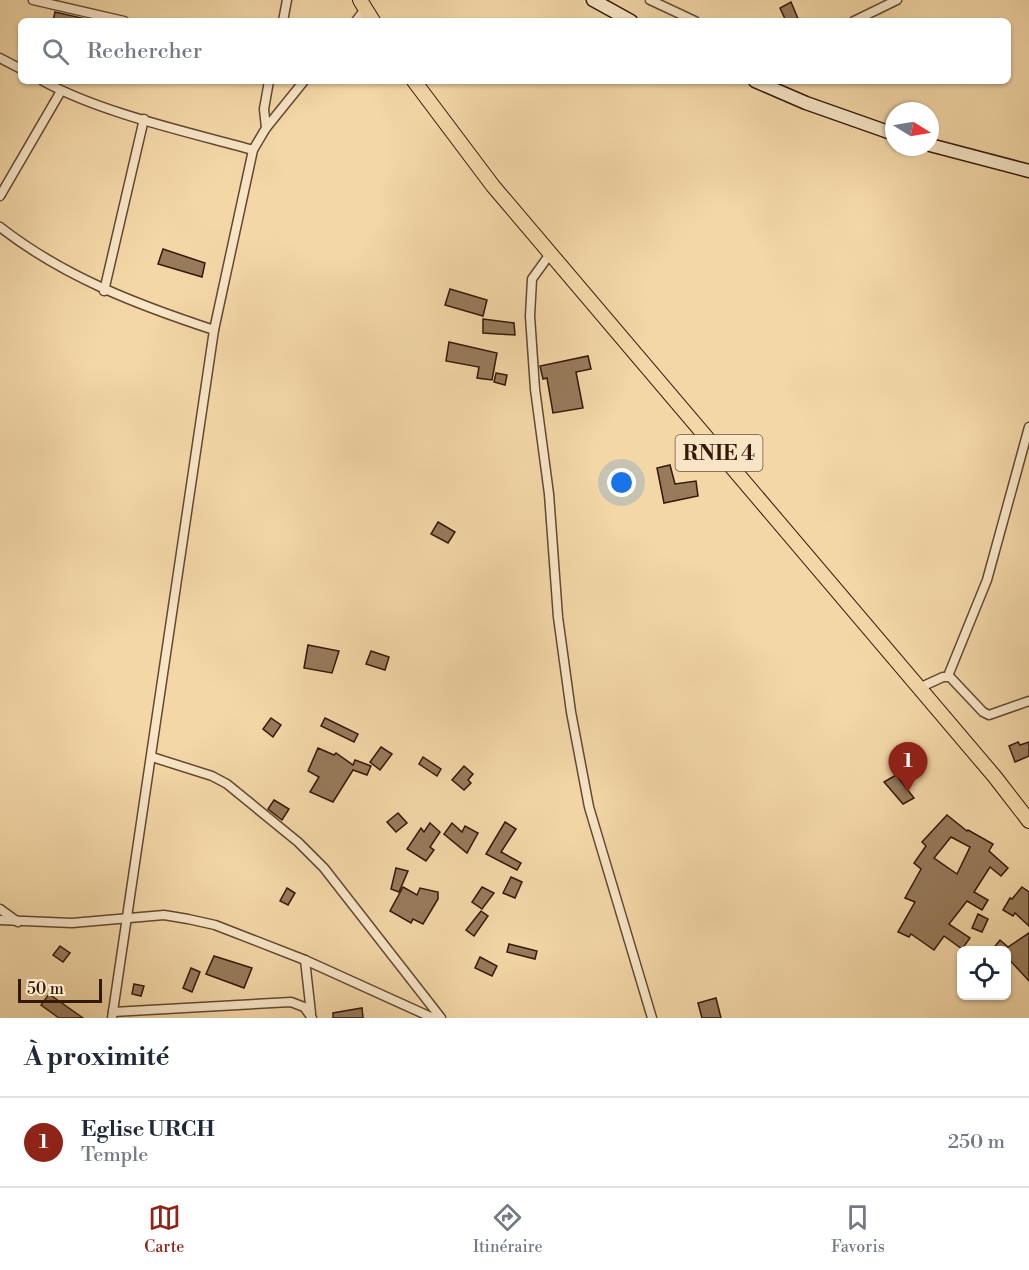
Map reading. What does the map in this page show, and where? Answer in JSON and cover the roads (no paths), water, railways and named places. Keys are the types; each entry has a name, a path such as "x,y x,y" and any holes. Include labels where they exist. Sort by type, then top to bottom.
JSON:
{"main road":[{"path":"593,0 626,18"},
{"name":"RNIE 4","path":"416,84 493,186 920,688 1029,821"},
{"path":"762,84 806,103 885,131"},
{"path":"939,147 1029,171"}],"street":[{"path":"33,0 111,18"},
{"path":"284,18 287,0"},
{"path":"650,0 689,18"},
{"path":"860,18 897,0"},
{"path":"0,58 18,67"},
{"path":"48,84 61,91 144,119 254,150"},
{"path":"266,128 264,109 268,84"},
{"path":"302,84 266,128 254,150 214,330 112,1015 291,1002 312,1016"},
{"path":"0,196 61,91"},
{"path":"104,291 144,119"},
{"path":"0,227 63,269 104,291 214,330"},
{"path":"550,254 532,279 530,316 535,389 549,494 560,627 571,712 589,807 652,1018"},
{"path":"920,688 948,676 987,580 1029,427"},
{"path":"948,676 989,715 1029,701"},
{"path":"152,757 212,776 226,784 298,842 324,868 441,1018"},
{"path":"0,909 19,922"},
{"path":"0,920 19,922 126,920 164,915 215,925 305,960 433,1018"},
{"path":"305,960 312,1016"}],"place":[{"name":"Eglise URCH","path":"908,792"}]}
